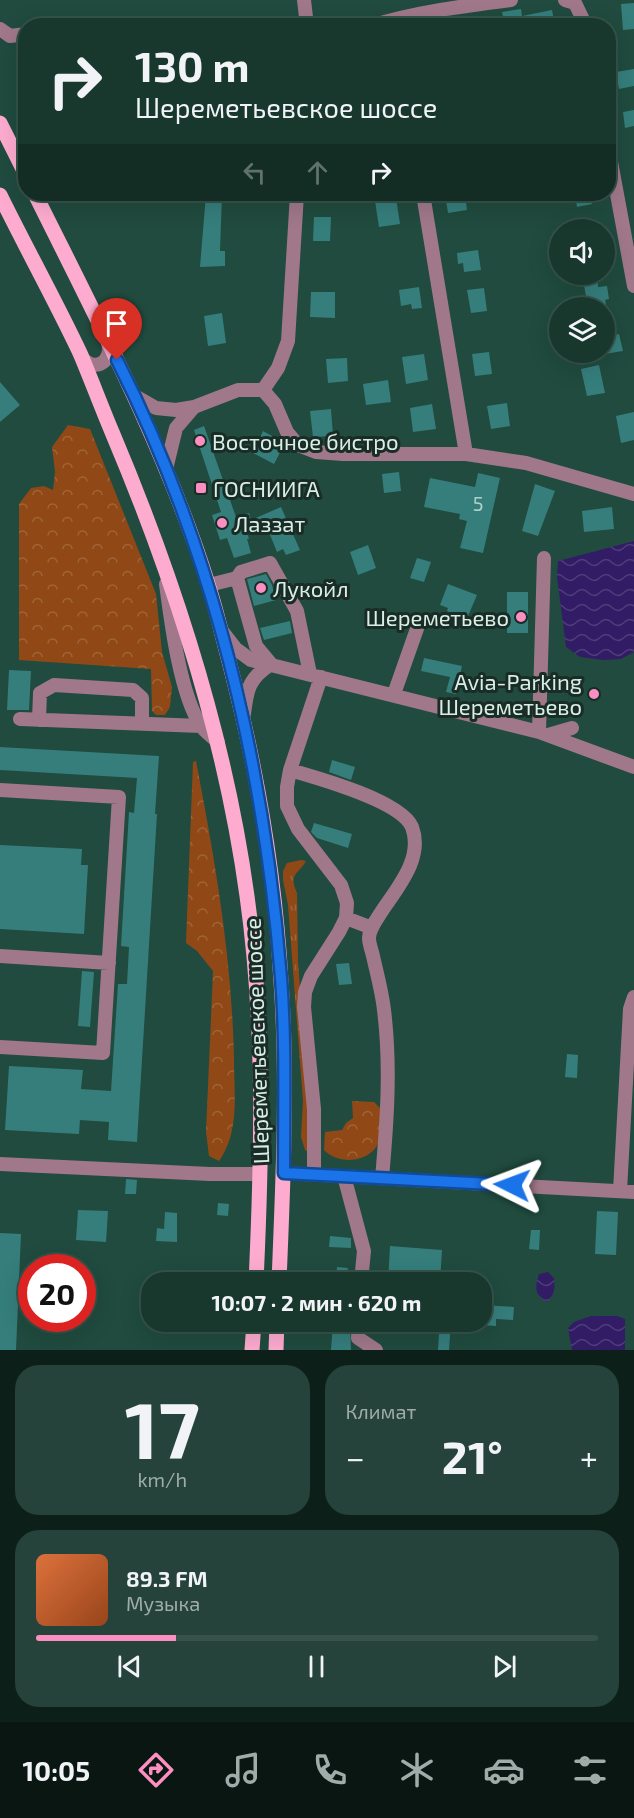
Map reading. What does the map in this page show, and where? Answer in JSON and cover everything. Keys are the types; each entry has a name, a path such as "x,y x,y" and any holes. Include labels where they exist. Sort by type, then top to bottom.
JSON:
{"main road":[{"path":"0,123 18,159"},
{"name":"Шереметьевское шоссе","path":"0,195 80,354 137,490 189,640 218,742 232,803 247,897 257,987 260,1174 256,1272"},
{"name":"Шереметьевское шоссе","path":"38,201 135,396 166,469 209,585 243,717 259,796 272,888 281,980 285,1074 279,1272"},
{"path":"252,1350 253,1332"},
{"path":"276,1350 277,1332"}],"street":[{"path":"304,0 306,18"},
{"path":"410,18 449,8 510,0"},
{"path":"576,1 582,18"},
{"path":"0,28 10,36 18,35"},
{"path":"616,190 634,286"},
{"path":"263,390 278,368 288,341 297,201"},
{"path":"424,201 466,454"},
{"path":"80,354 90,364 97,365 109,356 108,342"},
{"path":"135,396 156,408 167,411 194,407 238,390 263,390 275,404 287,432 298,445 316,452 466,454 526,463 633,492"},
{"path":"166,469 176,428 194,407"},
{"path":"544,558 544,734"},
{"path":"163,561 173,635 189,698 201,726 218,742"},
{"path":"209,585 237,578 241,572 270,563 297,611 316,675 290,770 287,806 298,829 341,885 347,903 346,918 311,976 305,992 304,1007 314,1108 314,1175"},
{"path":"237,578 256,646 271,664"},
{"path":"394,694 419,623"},
{"path":"220,629 236,649 251,660 394,694 544,734 634,766"},
{"path":"243,717 251,683 258,672 271,664"},
{"path":"39,720 40,693 54,685 133,690 142,698 142,724"},
{"path":"20,719 201,726"},
{"path":"544,734 572,729"},
{"path":"290,770 341,786 393,808 403,815 411,826 414,845 410,867 372,928 369,938 384,1008 388,1062 388,1114 382,1178"},
{"path":"0,790 119,797 103,1053 0,1047"},
{"path":"346,918 372,928"},
{"path":"0,956 109,963"},
{"path":"284,1173 627,1191 630,1009 634,997"},
{"path":"0,1164 210,1174 260,1174"},
{"path":"344,1176 364,1251 363,1272"},
{"path":"358,1332 358,1338 376,1350"}],"green space":[{"path":"68,425 90,429 156,594 162,652 172,687 170,707 165,715 156,715 152,711 151,669 19,660 19,504 31,488 44,486 53,490 55,472 52,447"},
{"path":"196,761 221,909 233,1021 235,1085 233,1125 226,1150 219,1161 209,1156 206,1132 213,971 197,951 186,943 193,762"},
{"path":"306,861 295,875 293,882 297,893 298,962 314,1130 308,1152 305,1150 301,1137 303,1101 288,905 283,880 283,871 287,863"},
{"path":"352,1101 374,1102 381,1109 381,1135 371,1153 364,1157 347,1160 330,1155 324,1150 325,1132 342,1130 353,1118"}],"water":[{"path":"634,541 634,652 621,659 603,660 580,657 566,647 557,577 558,561"},
{"path":"548,1272 554,1278 554,1285 553,1294 547,1302 540,1296 536,1287 539,1274"},
{"path":"591,1316 617,1316 625,1319 625,1350 572,1350 568,1328 574,1322"}],"building":[{"path":"634,3 634,29 623,30 621,4"},
{"path":"521,9 522,16 552,10 554,18 503,18 502,12"},
{"path":"634,69 634,86 619,89 616,72"},
{"path":"634,110 634,126 625,128 623,112"},
{"path":"205,201 222,201 220,251 225,251 225,266 200,267"},
{"path":"375,201 396,201 400,224 379,227"},
{"path":"446,201 466,201 467,210 448,213"},
{"path":"576,201 591,201 592,204 577,207"},
{"path":"314,217 331,217 330,241 313,241"},
{"path":"478,250 481,270 464,272 463,263 458,264 457,253"},
{"path":"584,285 607,286 609,297 586,297"},
{"path":"419,287 422,308 412,309 411,304 401,306 399,290"},
{"path":"484,288 487,311 471,313 467,290"},
{"path":"311,292 335,292 335,318 310,317"},
{"path":"222,313 226,343 208,346 204,316"},
{"path":"619,334 623,351 615,352 615,335"},
{"path":"489,352 492,374 475,376 472,354"},
{"path":"424,354 428,380 406,384 402,357"},
{"path":"347,358 348,381 328,383 326,359"},
{"path":"599,365 605,393 587,396 581,369"},
{"path":"388,380 391,402 366,405 363,384"},
{"path":"0,382 20,405 0,422"},
{"path":"507,403 510,426 491,429 487,406"},
{"path":"432,404 436,429 413,432 410,408"},
{"path":"331,409 333,436 313,437 310,411"},
{"path":"634,412 634,440 621,443 616,416"},
{"path":"204,426 236,517 249,513 251,520 281,507 300,550 286,555 283,549 277,552 266,525 247,532 251,553 234,558 227,538 220,540 212,515 221,512 194,430"},
{"path":"263,431 285,443 274,464 253,453"},
{"path":"399,472 401,491 384,493 382,474"},
{"path":"478,473 500,478 483,553 460,548 467,521 459,519 460,514 424,507 430,478 475,487"},
{"path":"535,484 555,491 538,536 522,531"},
{"path":"612,507 614,529 584,532 582,511"},
{"path":"368,545 376,568 358,575 350,552"},
{"path":"417,558 431,562 424,582 410,578"},
{"name":"Лукойл","path":"266,574 276,600 254,606 247,579"},
{"path":"448,584 477,595 468,616 461,614 460,617 440,605"},
{"path":"507,592 528,592 528,633 507,633"},
{"path":"290,621 292,633 264,640 260,628"},
{"path":"424,658 462,666 456,694 446,692 450,677 421,671"},
{"path":"9,670 31,671 29,710 7,710"},
{"path":"0,747 159,756 137,1142 108,1140 109,1122 80,1120 79,1134 5,1130 9,1066 83,1070 81,1089 111,1091 118,984 127,984 129,947 121,946 129,812 134,813 137,778 0,770"},
{"path":"332,760 355,767 351,780 329,772"},
{"path":"314,823 352,834 348,848 317,838 311,832"},
{"path":"0,845 82,849 81,865 88,865 84,934 0,929"},
{"path":"349,963 352,984 339,985 336,964"},
{"path":"82,971 94,972 90,1027 78,1026"},
{"path":"567,1054 578,1055 577,1078 565,1077"},
{"path":"126,1179 137,1180 136,1194 125,1194"},
{"path":"218,1203 229,1204 228,1216 217,1215"},
{"path":"78,1210 108,1211 106,1242 76,1240"},
{"path":"597,1211 618,1212 616,1255 595,1254"},
{"path":"165,1212 177,1213 177,1242 156,1241 157,1228 164,1229"},
{"path":"531,1230 540,1230 539,1250 529,1249"},
{"path":"0,1233 21,1234 20,1254 18,1254 16,1350 0,1350"},
{"path":"330,1236 351,1238 351,1248 329,1247"},
{"path":"390,1246 442,1250 441,1272 389,1272"},
{"path":"337,1267 348,1268 347,1272 337,1272"},
{"path":"492,1306 514,1307 513,1320 496,1319 496,1326 492,1326"},
{"path":"332,1332 350,1332 351,1350 331,1350"},
{"path":"402,1332 450,1332 449,1350 438,1350 439,1334"}],"place":[{"name":"Восточное бистро","path":"200,441"},
{"name":"ГОСНИИГА","path":"201,488"},
{"name":"Лаззат","path":"222,523"},
{"name":"Лукойл","path":"261,588"},
{"name":"Шереметьево","path":"521,617"},
{"name":"Avia-Parking Шереметьево","path":"594,694"}],"route":[{"path":"117,360 166,469 207,580 243,717 259,796 272,888 281,980 285,1074 284,1173 512,1185"}]}
